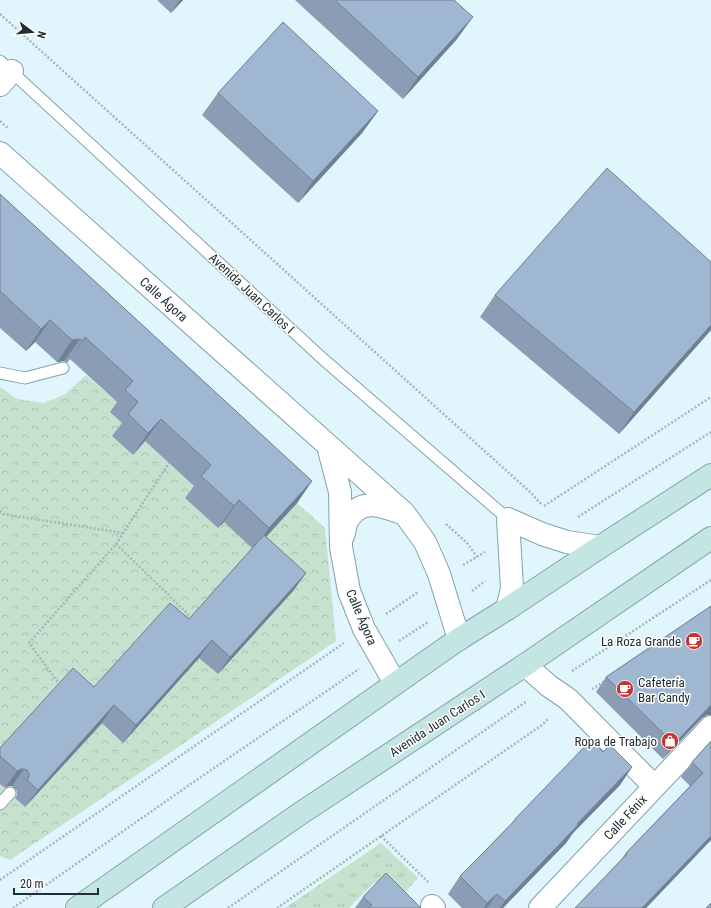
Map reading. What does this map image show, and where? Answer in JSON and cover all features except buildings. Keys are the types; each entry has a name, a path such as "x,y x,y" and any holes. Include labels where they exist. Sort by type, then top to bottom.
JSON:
{"main road":[{"path":"77,908 394,683 711,475"},
{"name":"Avenida Juan Carlos I","path":"164,908 301,813 525,665 711,538"}],"street":[{"name":"Calle Ágora","path":"0,153 404,513 425,542 439,574 459,639"},
{"name":"Calle Ágora","path":"328,446 340,492 341,547 349,591 364,629 394,683"},
{"name":"Calle Ágora","path":"341,547 347,522 356,509 367,505 380,505 404,513"},
{"name":"Avenida Juan Carlos I","path":"508,519 542,534 567,542 600,547"},
{"path":"507,609 512,588 508,519"},
{"path":"525,665 549,686 568,699 654,786"},
{"name":"Calle Fénix","path":"540,908 711,727"}],"lane":[{"name":"Avenida Juan Carlos I","path":"4,72 323,359 508,519"},
{"path":"0,373 25,378 63,368"},
{"path":"0,804 10,793"}],"path":[{"path":"0,14 544,506"},
{"path":"60,685 29,643 116,544 169,463"},
{"path":"0,511 3,514 123,533"},
{"path":"0,517 3,514"},
{"path":"116,544 193,619"},
{"path":"228,908 549,686 711,580"},
{"path":"277,908 542,725 568,699 592,690 610,677"},
{"path":"381,836 442,895 433,907"}],"green space":[{"path":"86,375 118,403 123,424 113,436 133,455 145,441 195,487 186,498 218,528 224,522 240,537 297,503 325,528 336,641 10,860 0,856 0,387 17,399 44,403 64,395"},
{"path":"381,843 418,878 395,903 375,882 349,908 285,908"}],"place":[{"name":"La Roza Grande","path":"694,641"},
{"name":"Cafetería Bar Candy","path":"625,689"},
{"name":"Ropa de Trabajo","path":"670,741"}]}
